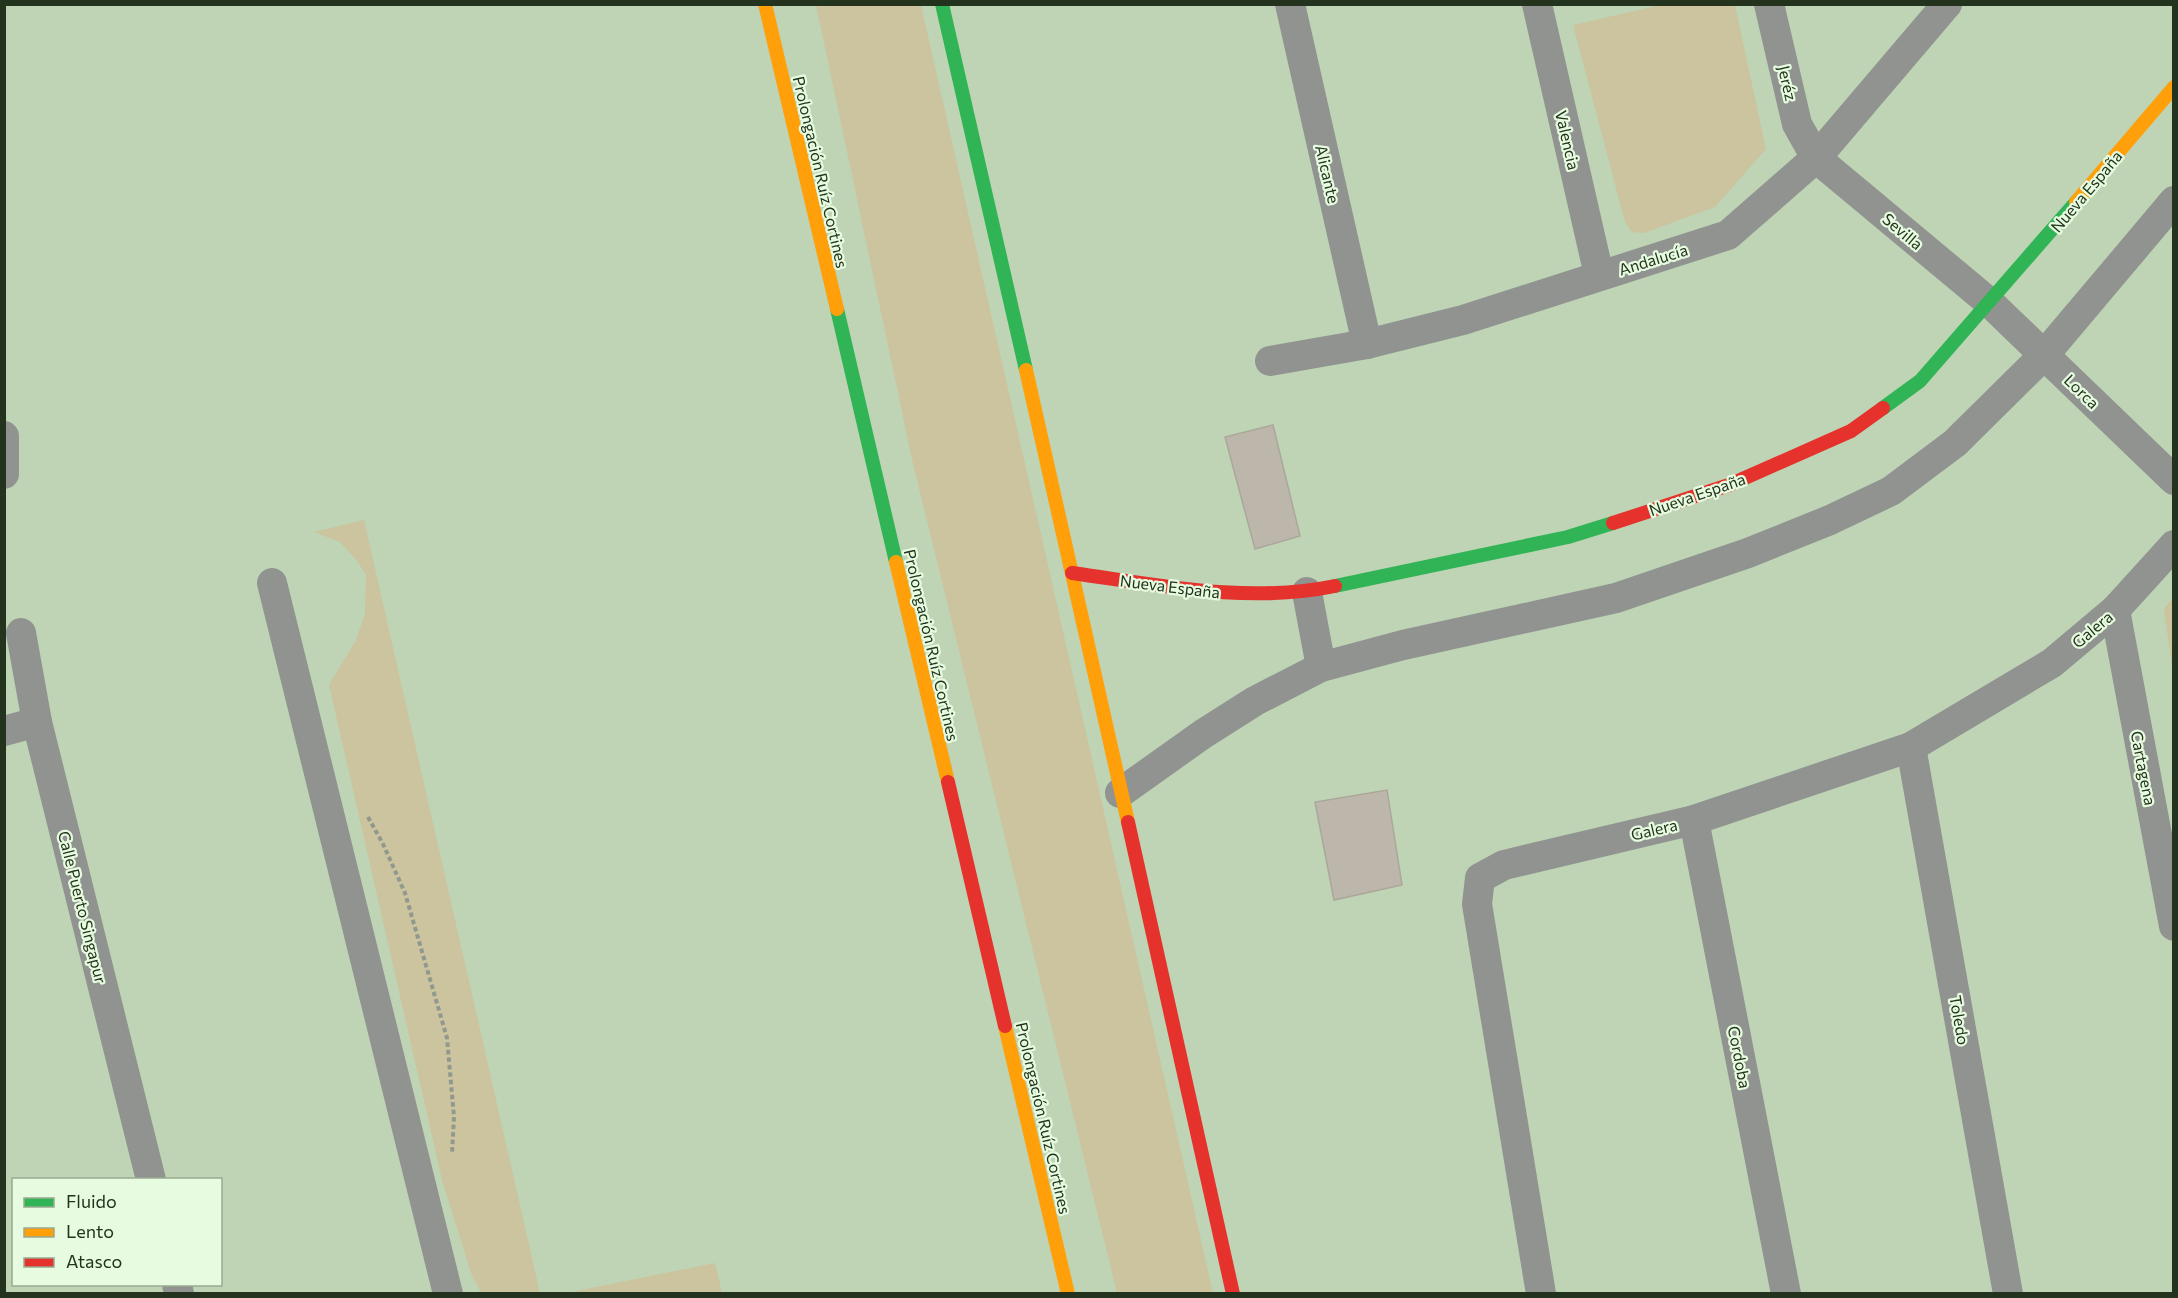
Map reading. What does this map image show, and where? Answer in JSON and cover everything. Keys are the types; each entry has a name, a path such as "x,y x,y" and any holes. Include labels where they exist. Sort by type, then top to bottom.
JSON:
{"main road":[{"name":"Prolongación Ruíz Cortines","path":"765,4 1068,1293"},
{"path":"942,4 1233,1293"},
{"name":"Nueva España","path":"1072,573 1213,593 1307,592 1568,537 1729,485 1851,431 1920,381 1990,303 2174,87"}],"street":[{"name":"Alicante","path":"1290,4 1367,344"},
{"name":"Valencia","path":"1537,4 1599,275"},
{"name":"Jeréz","path":"1769,4 1797,124 1816,158"},
{"name":"Andalucía","path":"1270,361 1367,344 1463,321 1728,235 1816,158 1947,4"},
{"name":"Sevilla","path":"1816,158 1990,303"},
{"path":"1120,793 1203,734 1255,701 1322,667 1403,645 1616,597 1748,553 1830,520 1891,491 1955,443 2045,354 2174,201"},
{"name":"Lorca","path":"1990,303 2174,480"},
{"path":"4,436 5,474"},
{"name":"Galera","path":"1541,1293 1477,904 1480,878 1504,865 1694,820 1911,747 2052,663 2115,610 2174,545"},
{"path":"272,584 448,1293"},
{"path":"1307,592 1322,667"},
{"name":"Cartagena","path":"2115,610 2174,926"},
{"name":"Calle Puerto Singapur","path":"21,633 37,722 151,1178"},
{"path":"4,731 37,722"},
{"name":"Toledo","path":"1911,747 2008,1293"},
{"name":"Cordoba","path":"1694,820 1785,1293"}],"path":[{"path":"363,810 383,844 405,893 447,1038 454,1117 451,1161"}],"shaded area":[{"path":"816,5 921,5 1213,1293 1117,1293 913,464"},
{"path":"1661,5 1735,5 1766,149 1715,207 1644,233 1632,232 1625,222 1573,25"},
{"path":"364,520 540,1293 481,1293 471,1273 442,1180 329,685 356,640 365,614 366,575 340,542 314,532"},
{"path":"2173,597 2173,675 2164,609"},
{"path":"715,1263 722,1293 566,1293"}],"building":[{"path":"1273,425 1300,536 1255,549 1225,437"},
{"path":"1387,790 1402,885 1334,900 1315,802"}],"traffic: fast":[{"path":"942,4 1026,370"},
{"path":"1883,408 1920,381 2076,202"},
{"path":"837,309 896,562"},
{"path":"1335,586 1568,537 1613,523"}],"traffic: slow":[{"path":"765,4 837,309"},
{"path":"2076,202 2174,87"},
{"path":"1026,370 1128,822"},
{"path":"896,562 948,782"},
{"path":"1005,1026 1068,1294"}],"traffic: jam":[{"path":"1613,523 1729,485 1851,431 1883,408"},
{"path":"1072,573 1171,587 1236,593 1302,591 1335,586"},
{"path":"948,782 1005,1026"},
{"path":"1128,822 1233,1294"}]}
